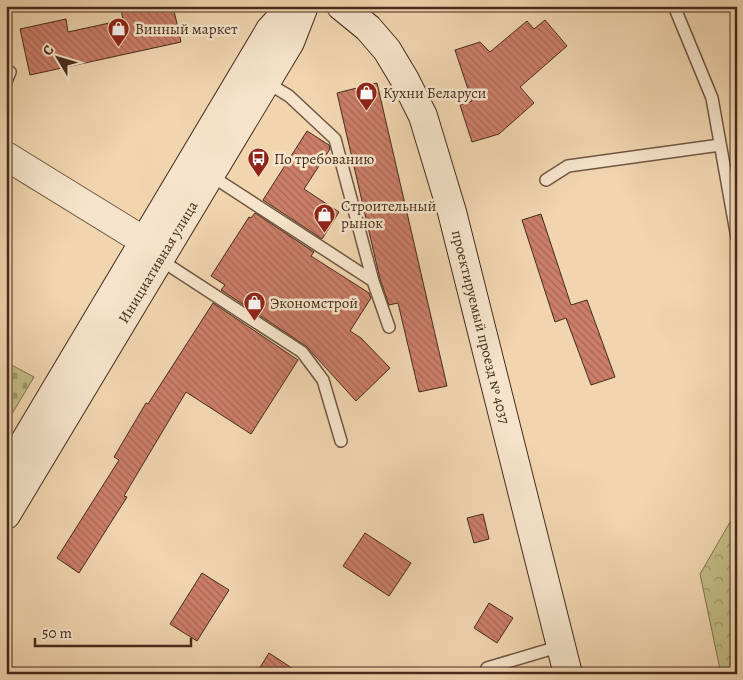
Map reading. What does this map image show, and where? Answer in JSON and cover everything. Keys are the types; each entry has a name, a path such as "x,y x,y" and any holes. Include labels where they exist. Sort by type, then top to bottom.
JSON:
{"main road":[{"name":"Инициативная улица","path":"6,515 152,250 270,30 292,6"},
{"name":"Инициативная улица","path":"6,473 152,250 210,175 290,42 304,6"},
{"name":"проектируемый проезд № 4037","path":"341,6 368,28 387,50 406,80 422,116 452,212 568,674"},
{"path":"6,156 152,250"}],"lane":[{"path":"674,6 712,98 737,238"},
{"path":"6,69 10,72 6,82"},
{"path":"266,82 289,96 335,139 373,281 389,327"},
{"path":"546,180 568,166 720,145"},
{"path":"210,175 373,281"},
{"path":"152,250 302,352 322,380 341,441"},
{"path":"487,668 561,646"}],"green space":[{"path":"6,362 34,377 6,424"},
{"path":"737,517 737,674 721,674 700,574 730,522"}],"building":[{"path":"133,6 173,6 181,42 30,75 20,29 66,19 68,32 123,20 121,9"},
{"path":"545,20 567,46 520,87 534,103 499,134 472,142 460,105 472,101 455,50 480,42 490,52 527,21 534,29"},
{"path":"377,83 447,386 419,392 398,303 389,305 380,279 337,93"},
{"path":"307,131 329,145 330,149 304,189 339,212 322,239 263,200"},
{"path":"255,213 314,252 311,256 369,293 371,298 350,331 361,338 390,368 356,401 306,346 221,290 225,285 211,276 249,217 251,218"},
{"path":"541,214 571,305 587,300 615,377 591,385 566,318 555,322 522,220"},
{"path":"213,303 298,360 251,434 186,392 124,496 127,497 79,573 57,558 119,460 114,457 146,403 148,404"},
{"path":"483,514 489,539 474,543 467,518"},
{"path":"365,533 411,563 389,596 343,566"},
{"path":"202,573 229,590 197,641 170,624"},
{"path":"489,603 513,618 497,643 474,628"},
{"path":"269,653 301,674 256,674"}],"place":[{"name":"Винный маркет","path":"119,48"},
{"name":"Кухни Беларуси","path":"367,112"},
{"name":"По требованию","path":"258,178"},
{"name":"Строительный рынок","path":"325,234"},
{"name":"Экономстрой","path":"254,322"}]}
